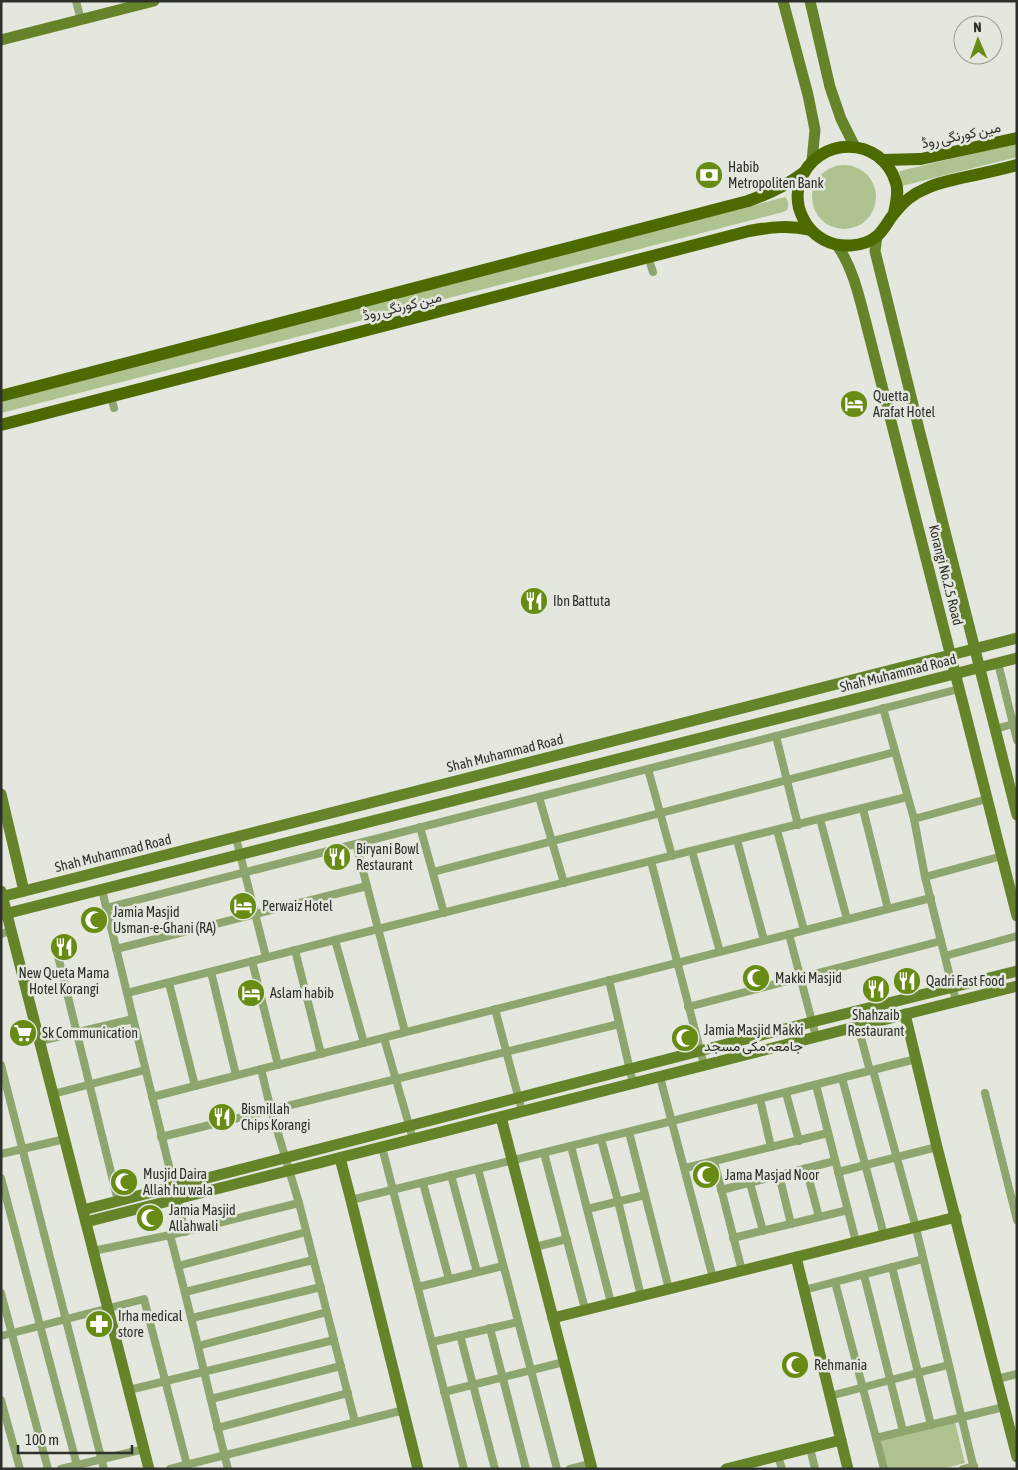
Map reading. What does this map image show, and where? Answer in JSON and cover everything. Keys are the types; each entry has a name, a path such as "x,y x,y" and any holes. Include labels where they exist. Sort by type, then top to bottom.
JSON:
{"main road":[{"name":"مین کورنگی روڈ","path":"882,160 921,159 1017,138"},
{"path":"894,213 897,199 896,184 891,171 882,160 870,151 855,147 839,147 824,152 812,161 803,173 798,188 798,203 802,218 811,230 824,240 837,245 851,246 865,243 877,236 894,213 910,196 927,188 951,181 1017,165"},
{"name":"مین کورنگی روڈ","path":"1,396 748,201 770,194 803,173"},
{"name":"مین کورنگی روڈ","path":"1,425 113,402 749,231 782,227 811,230"}],"street":[{"path":"76,1 81,20"},
{"path":"1,40 154,1"},
{"path":"783,1 808,95 815,130 812,161"},
{"path":"810,1 830,87 841,119 855,147"},
{"name":"Korangi No.2.5 Road","path":"877,236 875,251 1017,814"},
{"name":"Korangi No.2.5 Road","path":"837,245 844,254 852,274 1017,916"},
{"path":"648,257 653,272"},
{"name":"Shah Muhammad Road","path":"2,895 236,838 1017,638"},
{"name":"Shah Muhammad Road","path":"4,914 1017,658"},
{"path":"998,663 1015,724 1017,740"},
{"path":"106,908 959,689"},
{"path":"884,708 914,820 925,877 956,1001"},
{"path":"995,729 1015,724"},
{"path":"776,736 798,825"},
{"path":"433,872 895,752"},
{"path":"519,765 524,783"},
{"path":"648,769 672,856"},
{"path":"1,794 24,891 4,914"},
{"path":"539,797 564,883"},
{"path":"127,993 907,797"},
{"path":"914,820 987,799"},
{"path":"863,808 888,909"},
{"path":"820,819 847,919"},
{"path":"420,827 444,913"},
{"path":"777,830 804,930"},
{"path":"236,838 266,957"},
{"path":"737,840 764,940"},
{"path":"356,844 405,1032"},
{"path":"692,851 720,952"},
{"path":"925,877 1002,856"},
{"path":"651,861 704,1065"},
{"path":"116,949 367,886"},
{"path":"102,890 185,1232"},
{"path":"2,895 6,932 40,1041 149,1469"},
{"path":"152,1097 931,898"},
{"path":"789,934 816,1037"},
{"path":"944,956 1017,936"},
{"path":"335,940 364,1043"},
{"path":"688,1007 941,941"},
{"path":"295,950 321,1054"},
{"path":"57,952 118,1201"},
{"path":"252,961 278,1065"},
{"path":"86,1222 285,1158 1017,971"},
{"path":"210,972 236,1075"},
{"path":"609,980 634,1083"},
{"path":"169,982 196,1086"},
{"path":"83,1210 118,1201 175,1193 340,1158 1017,986"},
{"path":"495,1009 522,1111"},
{"path":"905,1014 937,1147 1017,1457"},
{"path":"40,1041 133,1019"},
{"path":"162,1137 619,1024"},
{"path":"858,1026 916,1228 974,1467 963,1469"},
{"path":"384,1038 413,1139"},
{"path":"352,1200 672,1122 916,1059"},
{"path":"1,1065 104,1469"},
{"path":"261,1069 271,1110 299,1203 355,1422"},
{"path":"53,1094 145,1070"},
{"path":"660,1076 713,1278"},
{"path":"842,1078 884,1236"},
{"path":"816,1085 856,1242"},
{"path":"786,1093 798,1141"},
{"path":"985,1093 1017,1220"},
{"path":"760,1099 771,1147"},
{"path":"501,1117 591,1466 570,1469"},
{"path":"629,1132 669,1289"},
{"path":"684,1168 828,1133"},
{"path":"1,1154 65,1139"},
{"path":"601,1139 641,1296"},
{"path":"571,1146 611,1303"},
{"path":"382,1147 464,1469"},
{"path":"838,1172 937,1147"},
{"path":"544,1153 586,1310"},
{"path":"340,1158 418,1469"},
{"path":"714,1161 742,1271"},
{"path":"721,1190 835,1161"},
{"path":"806,1168 819,1217"},
{"path":"478,1169 557,1469"},
{"path":"778,1175 791,1224"},
{"path":"452,1176 477,1272"},
{"path":"1,1178 77,1467"},
{"path":"423,1182 449,1279"},
{"path":"750,1182 763,1231"},
{"path":"587,1209 645,1195"},
{"path":"93,1251 185,1232 299,1203"},
{"path":"733,1238 848,1210"},
{"path":"553,1318 956,1218"},
{"path":"178,1266 306,1232"},
{"path":"170,1235 228,1469"},
{"path":"535,1246 567,1239"},
{"path":"796,1257 848,1469"},
{"path":"804,1290 923,1259"},
{"path":"185,1292 313,1260"},
{"path":"418,1287 503,1266"},
{"path":"892,1267 931,1425"},
{"path":"864,1274 903,1431"},
{"path":"835,1282 884,1469"},
{"path":"192,1318 321,1287"},
{"path":"1,1293 48,1469"},
{"path":"1,1336 144,1299 187,1467"},
{"path":"198,1346 327,1312"},
{"path":"432,1342 518,1322"},
{"path":"490,1328 526,1469"},
{"path":"460,1335 496,1469"},
{"path":"129,1390 334,1340"},
{"path":"444,1392 564,1362"},
{"path":"830,1396 948,1365"},
{"path":"210,1399 341,1366"},
{"path":"997,1379 1017,1374"},
{"path":"217,1428 348,1393"},
{"path":"1,1400 20,1469"},
{"path":"876,1438 1004,1407"},
{"path":"170,1469 187,1467 225,1455 404,1410"},
{"path":"726,1469 751,1466 778,1456 840,1440"},
{"path":"810,1448 815,1469"},
{"path":"60,1469 77,1467 144,1449"},
{"path":"778,1456 782,1469"}],"green space":[{"path":"1017,143 1017,157 902,186 899,177 900,171"},
{"path":"838,165 850,165 867,174 874,185 876,197 874,209 867,220 850,229 838,229 826,224 817,215 812,203 812,191 817,179 826,170"},
{"path":"785,197 788,206 787,210 783,212 1,413 1,402"},
{"path":"955,1422 965,1463 942,1469 887,1469 880,1441"}],"place":[{"name":"Habib Metropoliten Bank","path":"709,175"},
{"name":"Quetta Arafat Hotel","path":"854,404"},
{"name":"Ibn Battuta","path":"534,601"},
{"name":"Biryani Bowl Restaurant","path":"337,857"},
{"name":"Perwaiz Hotel","path":"243,906"},
{"name":"Jamia Masjid Usman-e-Ghani (RA)","path":"94,920"},
{"name":"New Queta Mama Hotel Korangi","path":"64,947"},
{"name":"Makki Masjid","path":"756,978"},
{"name":"Qadri Fast Food","path":"907,981"},
{"name":"Shahzaib Restaurant","path":"876,989"},
{"name":"Aslam habib","path":"251,993"},
{"name":"Sk Communication","path":"23,1033"},
{"name":"Jamia Masjid Makki جامعہ مکی مسجد","path":"685,1038"},
{"name":"Bismillah Chips Korangi","path":"222,1117"},
{"name":"Jama Masjad Noor","path":"706,1175"},
{"name":"Musjid Daira Allah hu wala","path":"124,1182"},
{"name":"Jamia Masjid Allahwali","path":"150,1218"},
{"name":"Irha medical store","path":"99,1324"},
{"name":"Rehmania","path":"795,1365"}]}
